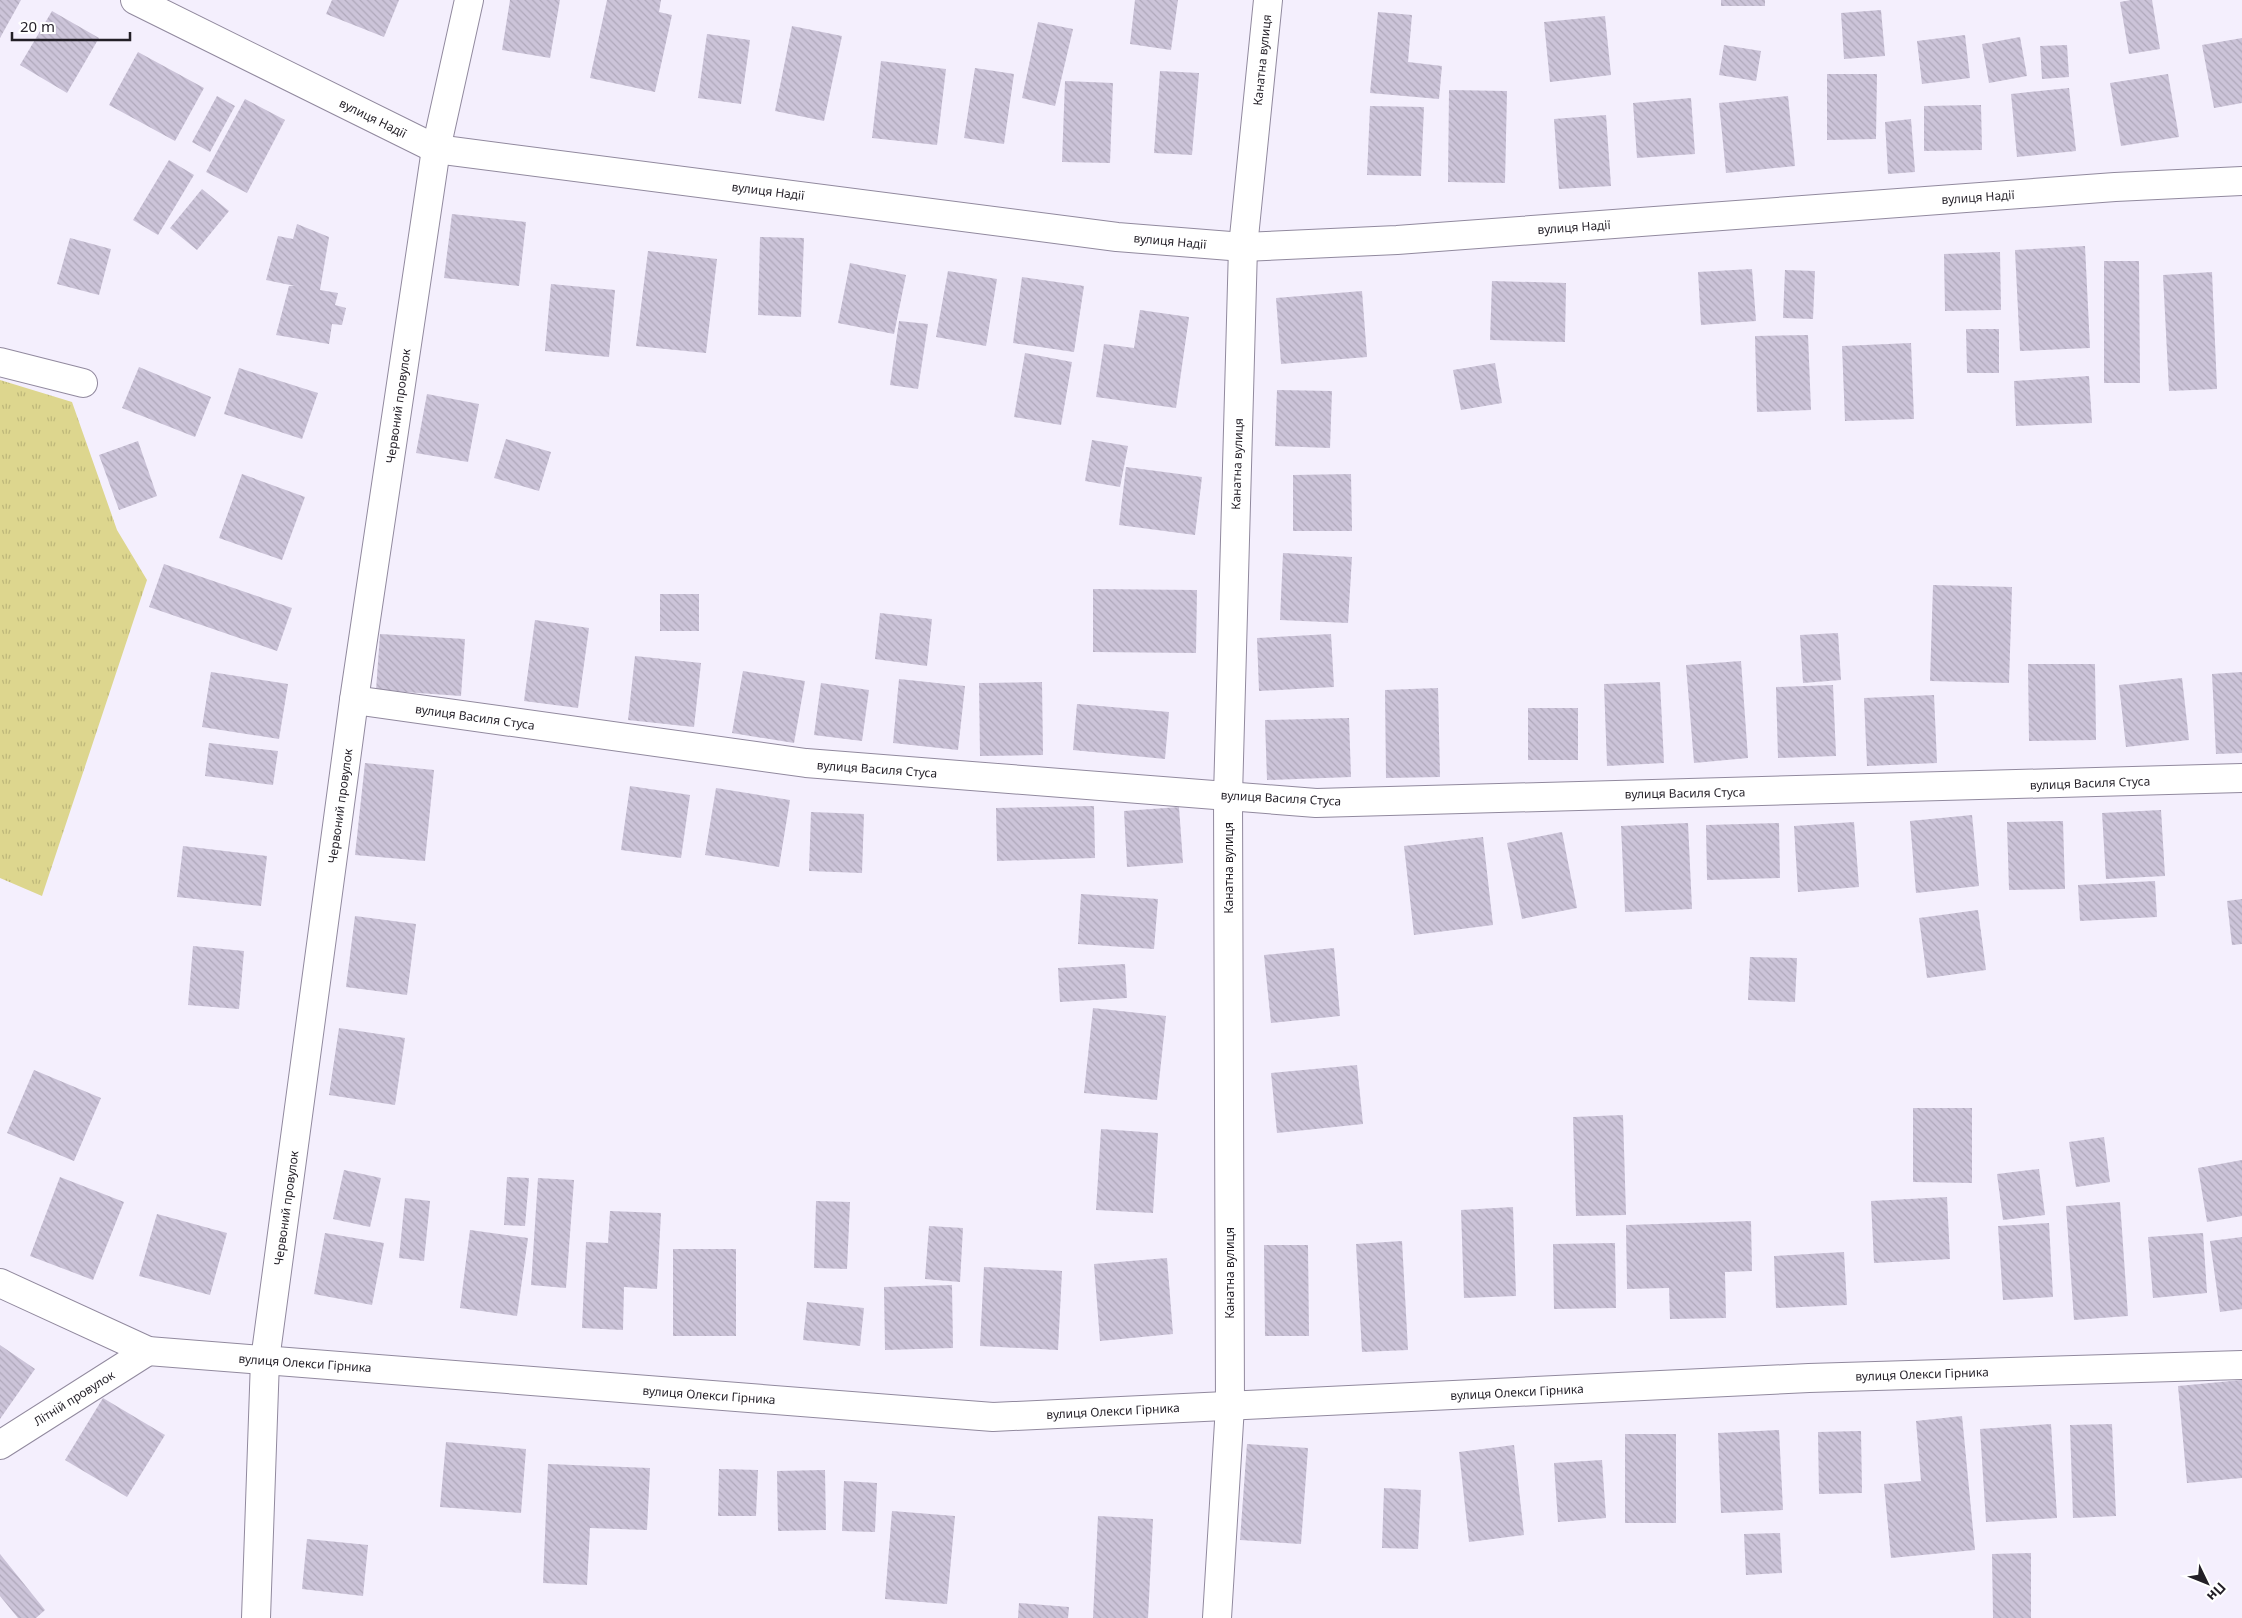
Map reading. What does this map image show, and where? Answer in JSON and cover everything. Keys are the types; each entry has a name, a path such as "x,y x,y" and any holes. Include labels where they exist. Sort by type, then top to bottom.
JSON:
{"street":[{"name":"вулиця Надії","path":"135,0 436,149 1117,237 1243,247 1397,240 2115,187 2242,181"},
{"name":"Червоний провулок","path":"256,1618 265,1360 354,700 436,149 469,0"},
{"name":"Канатна вулиця","path":"1217,1618 1230,1406 1228,796 1243,247 1268,0"},
{"path":"0,362 83,383"},
{"name":"вулиця Василя Стуса","path":"354,700 806,763 1316,803 2242,778"},
{"name":"вулиця Олекси Гірника","path":"0,1283 148,1351 993,1417 1809,1378 2242,1365"},
{"name":"Літній провулок","path":"0,1445 148,1351"}],"green space":[{"path":"0,380 72,402 117,530 147,580 42,896 0,878"}],"building":[{"path":"0,0 21,0 0,38"},
{"path":"332,0 399,0 384,37 326,14"},
{"path":"510,0 560,0 550,58 502,50"},
{"path":"607,0 661,0 659,12 672,15 655,92 590,78"},
{"path":"1135,0 1178,0 1171,50 1130,44"},
{"path":"1721,0 1765,0 1765,6 1721,6"},
{"path":"2152,0 2160,49 2129,54 2120,2"},
{"path":"1881,10 1885,56 1844,59 1841,13"},
{"path":"52,11 99,38 67,93 20,65"},
{"path":"1378,12 1412,15 1408,62 1442,66 1439,99 1370,93"},
{"path":"1605,16 1611,75 1550,82 1544,22"},
{"path":"1038,22 1073,29 1055,106 1022,98"},
{"path":"792,26 842,36 824,121 775,111"},
{"path":"707,34 750,40 741,104 698,98"},
{"path":"1965,35 1970,78 1922,84 1917,41"},
{"path":"2020,37 2027,76 1989,83 1982,44"},
{"path":"2242,38 2242,103 2214,108 2202,45"},
{"path":"1724,45 1761,51 1756,81 1719,75"},
{"path":"2067,45 2069,77 2042,79 2040,46"},
{"path":"138,52 204,88 175,141 109,105"},
{"path":"881,61 946,69 937,145 872,138"},
{"path":"975,68 1014,74 1004,144 964,138"},
{"path":"1160,71 1199,73 1192,155 1154,153"},
{"path":"1827,74 1877,74 1876,139 1827,140"},
{"path":"2168,74 2179,137 2121,146 2110,83"},
{"path":"1065,81 1113,83 1110,163 1062,162"},
{"path":"2069,88 2076,151 2017,157 2011,94"},
{"path":"1449,90 1507,91 1505,183 1448,182"},
{"path":"217,96 235,106 210,152 192,142"},
{"path":"1788,96 1795,166 1726,173 1719,103"},
{"path":"1691,98 1695,154 1637,158 1633,103"},
{"path":"245,99 285,120 247,193 206,172"},
{"path":"1981,105 1982,150 1924,151 1924,106"},
{"path":"1370,106 1424,107 1421,176 1367,175"},
{"path":"1606,115 1611,186 1559,189 1554,119"},
{"path":"1911,119 1915,172 1888,174 1885,122"},
{"path":"169,160 194,175 158,235 133,220"},
{"path":"202,189 229,211 197,250 170,228"},
{"path":"452,214 526,222 519,286 444,278"},
{"path":"297,224 329,237 320,290 338,293 335,305 346,308 342,325 332,324 329,344 276,335 289,286 295,286 266,280 278,236 293,239"},
{"path":"760,237 804,238 801,317 758,315"},
{"path":"70,238 111,249 99,295 57,284"},
{"path":"2085,246 2090,348 2020,351 2015,250"},
{"path":"648,251 717,259 706,353 636,346"},
{"path":"2000,252 2001,310 1945,311 1944,254"},
{"path":"2104,261 2139,261 2140,383 2104,383"},
{"path":"850,263 906,275 894,334 838,323"},
{"path":"1752,269 1756,321 1701,325 1698,272"},
{"path":"1785,270 1815,271 1813,319 1783,318"},
{"path":"948,271 997,279 986,346 936,337"},
{"path":"2212,272 2217,389 2169,391 2163,275"},
{"path":"1022,277 1084,286 1074,352 1013,343"},
{"path":"1492,281 1566,283 1565,342 1490,340"},
{"path":"551,284 615,290 609,357 545,351"},
{"path":"1362,291 1367,357 1281,364 1276,298"},
{"path":"1140,310 1189,317 1176,408 1096,397 1104,344 1134,348"},
{"path":"899,321 928,324 918,389 890,385"},
{"path":"1966,329 1999,329 1999,373 1967,373"},
{"path":"1808,335 1811,410 1757,412 1755,336"},
{"path":"1911,343 1914,419 1845,421 1842,346"},
{"path":"1025,353 1072,362 1061,425 1014,417"},
{"path":"1495,363 1502,403 1461,410 1453,370"},
{"path":"139,367 211,397 195,437 122,408"},
{"path":"239,368 318,393 302,439 224,414"},
{"path":"2089,376 2092,423 2016,426 2014,381"},
{"path":"1277,390 1332,391 1330,448 1275,446"},
{"path":"427,394 479,404 468,462 416,453"},
{"path":"506,439 551,452 539,491 494,478"},
{"path":"1092,440 1128,446 1120,487 1085,481"},
{"path":"138,441 157,496 119,510 99,455"},
{"path":"1126,467 1202,477 1195,535 1119,525"},
{"path":"242,474 305,497 282,560 219,538"},
{"path":"1351,474 1352,531 1293,531 1293,475"},
{"path":"1283,553 1352,557 1348,623 1280,620"},
{"path":"164,564 292,608 277,651 149,607"},
{"path":"1933,585 2012,587 2009,683 1930,681"},
{"path":"1093,589 1197,590 1196,653 1093,652"},
{"path":"660,594 699,594 699,631 660,631"},
{"path":"880,613 932,619 927,666 875,659"},
{"path":"535,620 589,628 578,708 524,701"},
{"path":"1838,633 1841,680 1803,683 1800,635"},
{"path":"380,634 465,639 461,696 376,690"},
{"path":"1331,634 1334,687 1259,691 1257,638"},
{"path":"635,656 701,663 694,727 628,720"},
{"path":"1741,661 1748,758 1694,763 1686,665"},
{"path":"2028,664 2095,664 2096,740 2029,741"},
{"path":"743,671 805,681 794,743 732,733"},
{"path":"211,672 288,684 279,739 202,727"},
{"path":"2242,672 2242,753 2216,754 2212,674"},
{"path":"2182,678 2189,740 2126,747 2119,685"},
{"path":"899,679 965,686 958,750 893,743"},
{"path":"1042,682 1043,755 980,756 979,683"},
{"path":"1660,682 1664,763 1607,766 1604,684"},
{"path":"821,683 869,690 862,741 814,735"},
{"path":"1833,685 1836,756 1778,758 1776,687"},
{"path":"1438,688 1440,777 1386,778 1385,690"},
{"path":"1934,695 1937,763 1867,766 1864,698"},
{"path":"1077,704 1169,712 1165,759 1073,750"},
{"path":"1528,708 1578,708 1578,760 1528,760"},
{"path":"1349,718 1351,777 1267,780 1265,720"},
{"path":"209,743 278,751 273,785 205,776"},
{"path":"365,763 434,770 425,861 355,855"},
{"path":"630,786 690,795 681,858 621,850"},
{"path":"716,788 790,800 779,867 705,855"},
{"path":"1094,806 1095,858 997,861 996,808"},
{"path":"1179,807 1183,863 1127,867 1124,811"},
{"path":"2161,810 2165,876 2106,879 2102,813"},
{"path":"811,812 864,814 862,873 809,871"},
{"path":"1972,815 1979,886 1916,893 1910,821"},
{"path":"2063,821 2065,889 2009,890 2007,822"},
{"path":"1854,822 1859,887 1798,892 1794,826"},
{"path":"1688,823 1692,909 1625,912 1621,826"},
{"path":"1779,823 1780,878 1707,880 1706,825"},
{"path":"1562,832 1577,908 1522,919 1507,843"},
{"path":"1483,837 1493,925 1414,935 1404,846"},
{"path":"183,846 267,856 261,906 177,897"},
{"path":"2155,881 2157,917 2080,921 2078,885"},
{"path":"1081,894 1158,899 1154,949 1078,944"},
{"path":"2242,899 2242,944 2232,945 2227,901"},
{"path":"1978,910 1986,970 1927,978 1919,918"},
{"path":"355,916 416,924 407,995 346,987"},
{"path":"193,946 244,951 239,1009 188,1005"},
{"path":"1334,948 1340,1016 1271,1023 1264,955"},
{"path":"1750,957 1797,958 1795,1002 1748,1000"},
{"path":"1125,964 1127,998 1060,1002 1058,968"},
{"path":"1093,1008 1166,1016 1157,1100 1084,1093"},
{"path":"339,1028 405,1038 395,1105 329,1095"},
{"path":"1357,1065 1363,1124 1277,1133 1271,1073"},
{"path":"34,1070 101,1098 74,1161 7,1133"},
{"path":"1913,1108 1972,1108 1972,1183 1913,1182"},
{"path":"1623,1115 1626,1215 1576,1216 1573,1117"},
{"path":"1101,1129 1158,1133 1153,1213 1096,1210"},
{"path":"2104,1137 2110,1182 2076,1187 2069,1142"},
{"path":"2242,1160 2242,1216 2207,1222 2198,1168"},
{"path":"2039,1169 2045,1215 2003,1220 1997,1174"},
{"path":"344,1170 381,1178 370,1227 333,1219"},
{"path":"60,1177 124,1202 93,1280 30,1256"},
{"path":"507,1177 529,1178 525,1226 504,1225"},
{"path":"538,1178 574,1180 566,1288 531,1285"},
{"path":"1947,1197 1950,1259 1874,1263 1871,1201"},
{"path":"405,1198 430,1201 424,1261 399,1258"},
{"path":"816,1201 850,1202 847,1269 814,1268"},
{"path":"2120,1202 2128,1316 2074,1320 2066,1206"},
{"path":"1513,1207 1516,1296 1464,1298 1461,1210"},
{"path":"610,1211 661,1213 657,1289 624,1287 623,1330 582,1328 586,1242 608,1243"},
{"path":"157,1214 227,1233 210,1295 139,1276"},
{"path":"1751,1221 1752,1271 1725,1272 1726,1318 1670,1319 1669,1288 1627,1289 1626,1225"},
{"path":"2049,1223 2053,1297 2003,1300 1998,1226"},
{"path":"929,1226 963,1228 960,1282 925,1279"},
{"path":"470,1230 528,1238 517,1316 460,1308"},
{"path":"325,1233 384,1243 372,1305 314,1294"},
{"path":"2203,1233 2207,1293 2153,1298 2148,1237"},
{"path":"2242,1237 2242,1309 2220,1312 2210,1241"},
{"path":"1402,1241 1408,1350 1362,1352 1356,1244"},
{"path":"1615,1243 1616,1308 1554,1309 1553,1244"},
{"path":"1264,1245 1308,1245 1309,1336 1265,1336"},
{"path":"673,1249 736,1249 736,1336 673,1336"},
{"path":"1844,1252 1847,1305 1776,1308 1774,1256"},
{"path":"1167,1258 1173,1334 1100,1341 1094,1264"},
{"path":"984,1267 1062,1271 1058,1350 980,1346"},
{"path":"952,1285 953,1348 885,1350 884,1287"},
{"path":"807,1302 864,1308 860,1346 803,1340"},
{"path":"0,1345 35,1369 0,1419"},
{"path":"2242,1380 2242,1478 2187,1483 2178,1386"},
{"path":"103,1398 165,1435 127,1497 65,1460"},
{"path":"1962,1416 1975,1550 1891,1558 1884,1484 1921,1481 1916,1421"},
{"path":"2051,1424 2057,1518 1986,1522 1980,1429"},
{"path":"2112,1424 2116,1516 2073,1518 2070,1425"},
{"path":"1779,1430 1783,1510 1721,1513 1718,1433"},
{"path":"1861,1431 1862,1493 1819,1494 1818,1432"},
{"path":"1625,1434 1676,1434 1676,1523 1625,1523"},
{"path":"446,1442 526,1449 521,1513 440,1507"},
{"path":"1247,1444 1308,1448 1301,1544 1240,1540"},
{"path":"1514,1445 1524,1535 1469,1542 1459,1452"},
{"path":"1602,1460 1606,1518 1558,1522 1554,1463"},
{"path":"548,1464 650,1468 647,1530 590,1528 587,1585 543,1583"},
{"path":"719,1469 758,1470 756,1516 718,1516"},
{"path":"825,1470 826,1530 778,1531 777,1471"},
{"path":"844,1481 877,1483 875,1532 842,1531"},
{"path":"1384,1488 1421,1490 1418,1549 1382,1548"},
{"path":"892,1511 955,1516 947,1604 885,1599"},
{"path":"1098,1516 1153,1519 1148,1618 1093,1618"},
{"path":"1780,1533 1782,1573 1746,1575 1744,1534"},
{"path":"307,1539 368,1545 363,1596 302,1589"},
{"path":"2031,1553 2031,1618 1993,1618 1992,1554"},
{"path":"0,1554 45,1610 36,1618 18,1618 0,1596"},
{"path":"1019,1603 1069,1607 1068,1618 1018,1618"}]}
